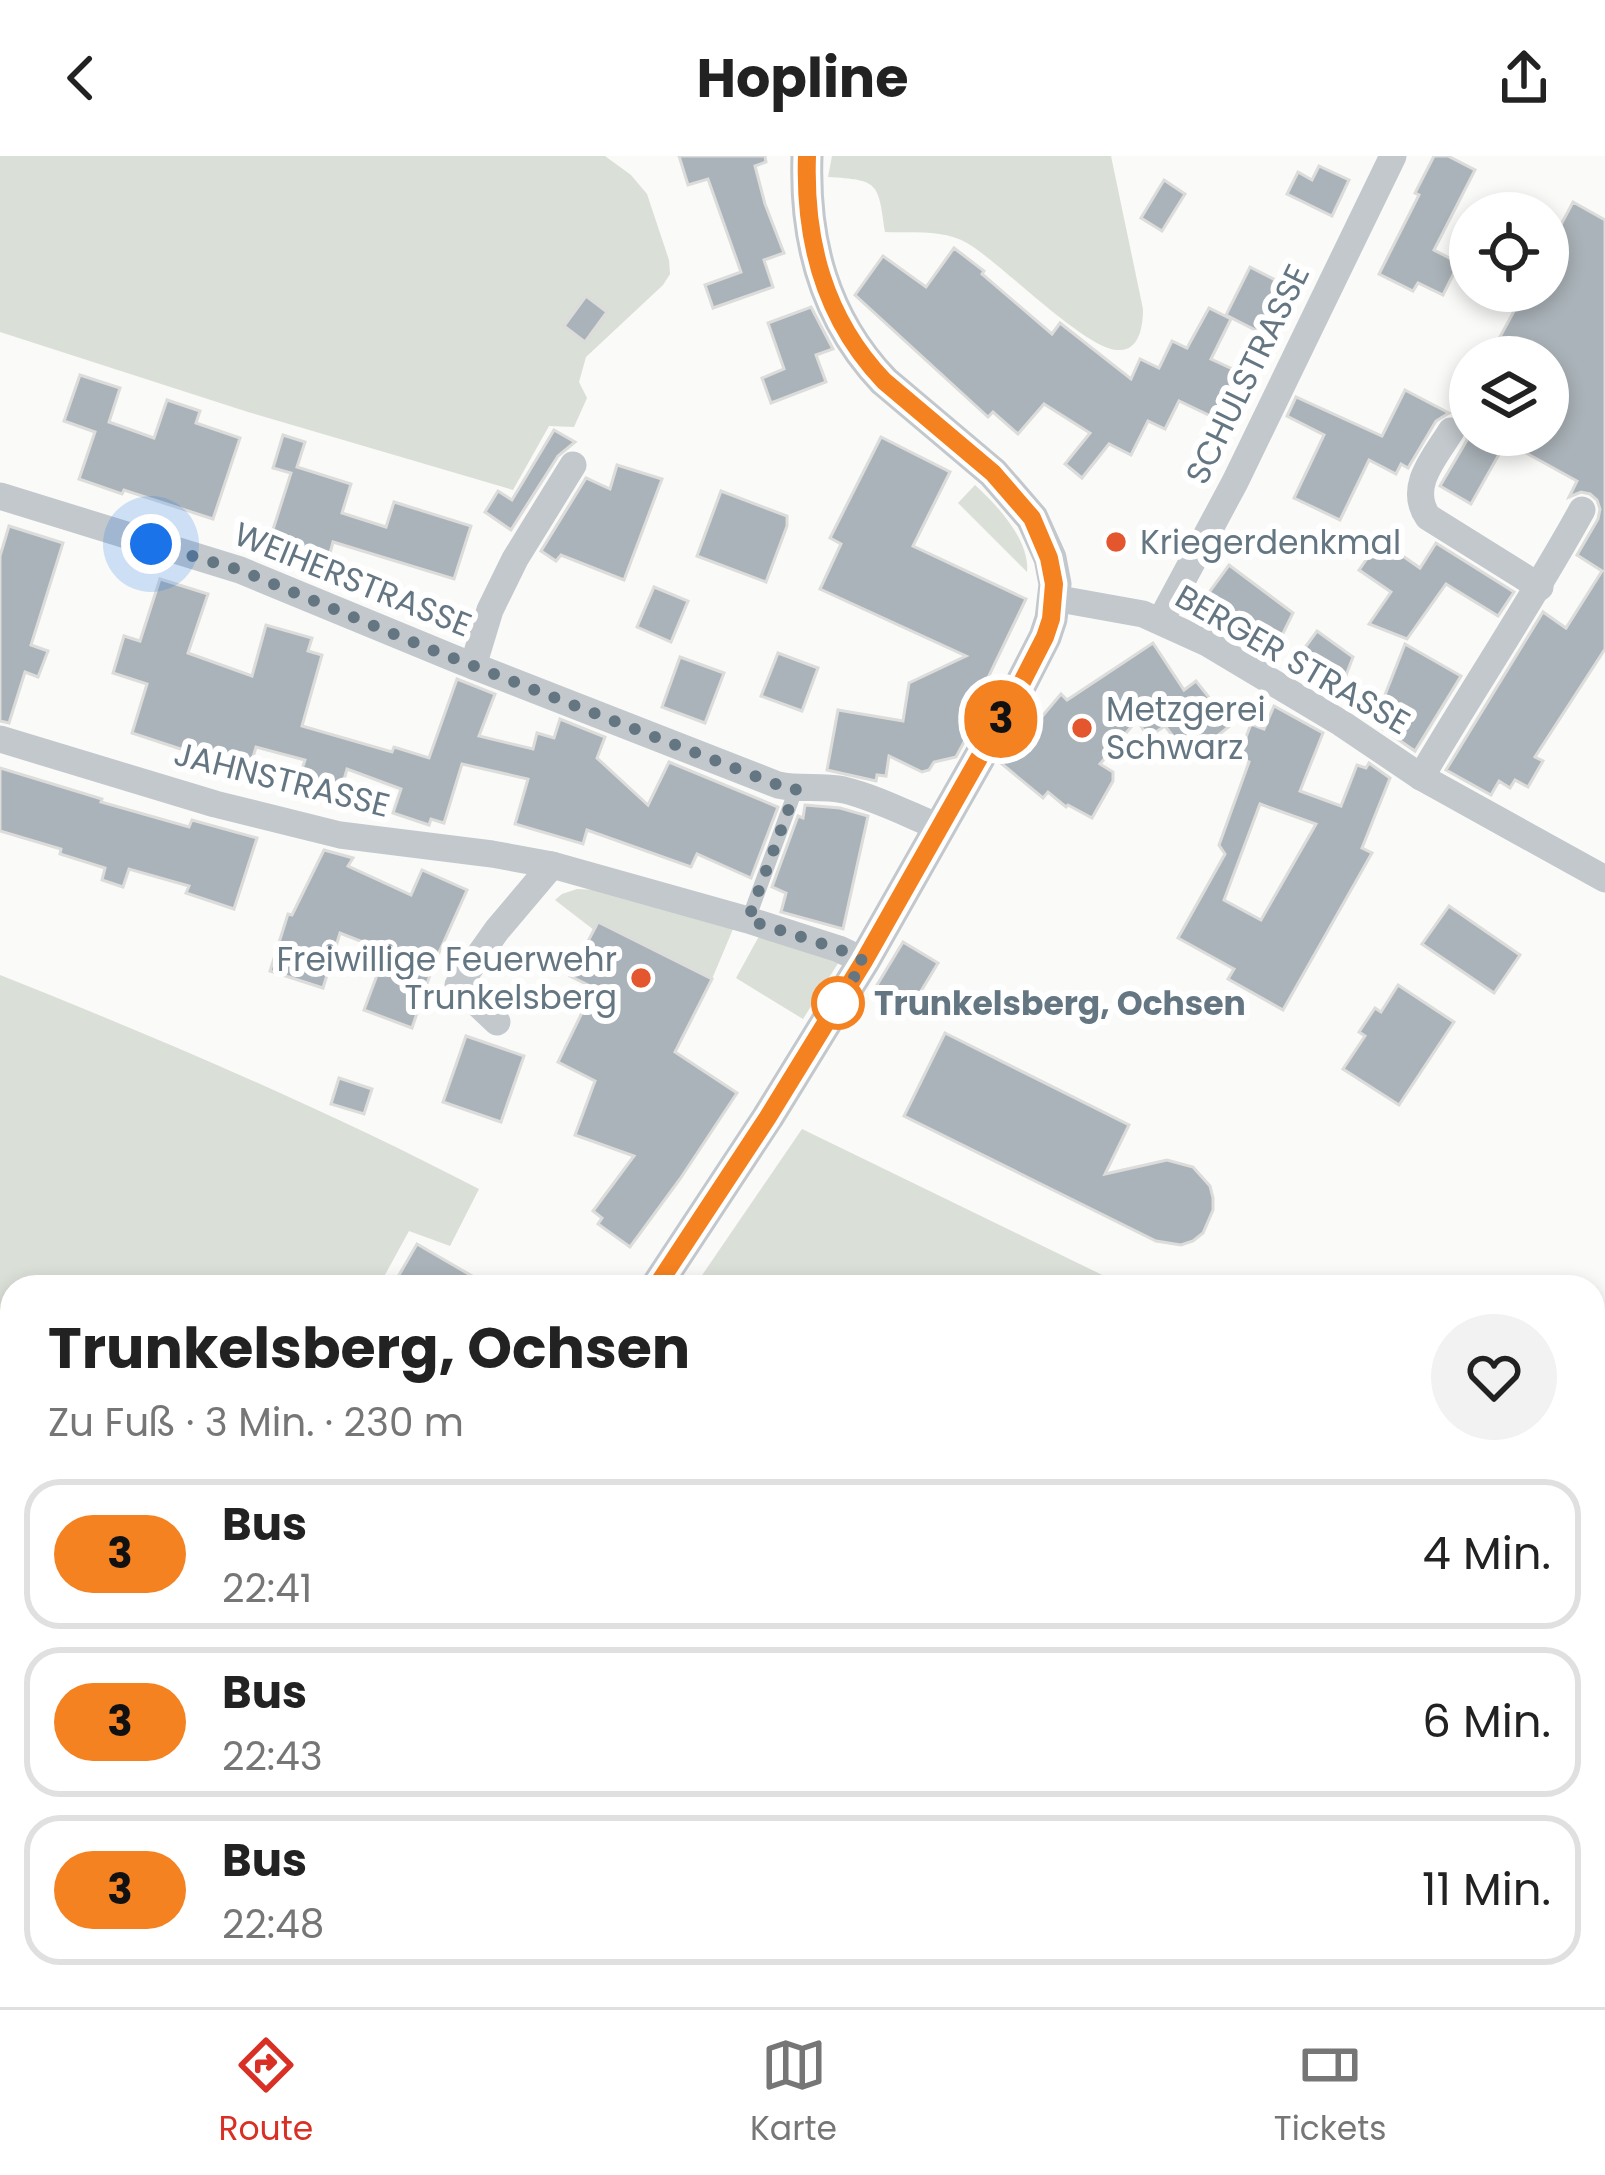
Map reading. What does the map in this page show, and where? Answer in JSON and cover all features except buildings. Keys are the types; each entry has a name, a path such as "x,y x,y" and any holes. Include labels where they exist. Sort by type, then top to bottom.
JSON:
{"street":[{"path":"664,1275 768,1117 941,828 1045,637 1054,598 1049,558 1032,518 993,473 884,381 846,330 818,270 808,226 807,156"},
{"name":"SCHULSTRASSE","path":"1161,620 1235,482 1393,156"},
{"path":"1449,434 1426,472 1419,496 1421,508 1428,517 1540,587"},
{"name":"WEIHERSTRASSE","path":"473,666 490,610 515,559 573,465"},
{"name":"WEIHERSTRASSE","path":"0,496 240,570 778,785 843,789 941,828"},
{"name":"BERGER STRASSE","path":"1421,777 1540,587 1582,510"},
{"name":"BERGER STRASSE","path":"1054,598 1161,620 1324,712 1421,777 1605,880"},
{"name":"JAHNSTRASSE","path":"0,739 214,804 340,835 552,865 748,920 864,961"},
{"path":"497,1022 458,985 497,929 552,865"}],"lane":[{"path":"748,920 796,789"}],"shaded area":[{"path":"0,156 605,156 647,194 670,274 586,357 579,382 587,398 574,427 549,426 513,490 0,332"},
{"path":"832,156 1111,156 1143,309 1135,342 1117,350 1102,346 958,239 885,232 873,187 828,177"},
{"path":"975,485 1018,536 1027,572 958,503"},
{"path":"577,889 597,890 733,929 712,979 599,922 594,930 555,900"},
{"path":"763,929 842,957 803,1019 736,978"},
{"path":"0,975 242,1076 479,1189 450,1246 409,1231 385,1275 0,1275"},
{"path":"802,1129 1102,1275 702,1275"}],"bus line":[{"name":"3","path":"664,1275 768,1117 941,828 1045,637 1054,598 1049,558 1032,518 993,473 884,381 846,330 818,270 808,226 807,156"}],"place":[{"name":"Kriegerdenkmal","path":"1116,542"},
{"name":"Metzgerei Schwarz","path":"1082,728"},
{"name":"Freiwillige Feuerwehr Trunkelsberg","path":"641,978"},
{"name":"Trunkelsberg, Ochsen","path":"838,1003"}],"route":[{"path":"151,544 240,570 425,647 796,789 748,920 864,961 830,1016 838,1003"}]}
